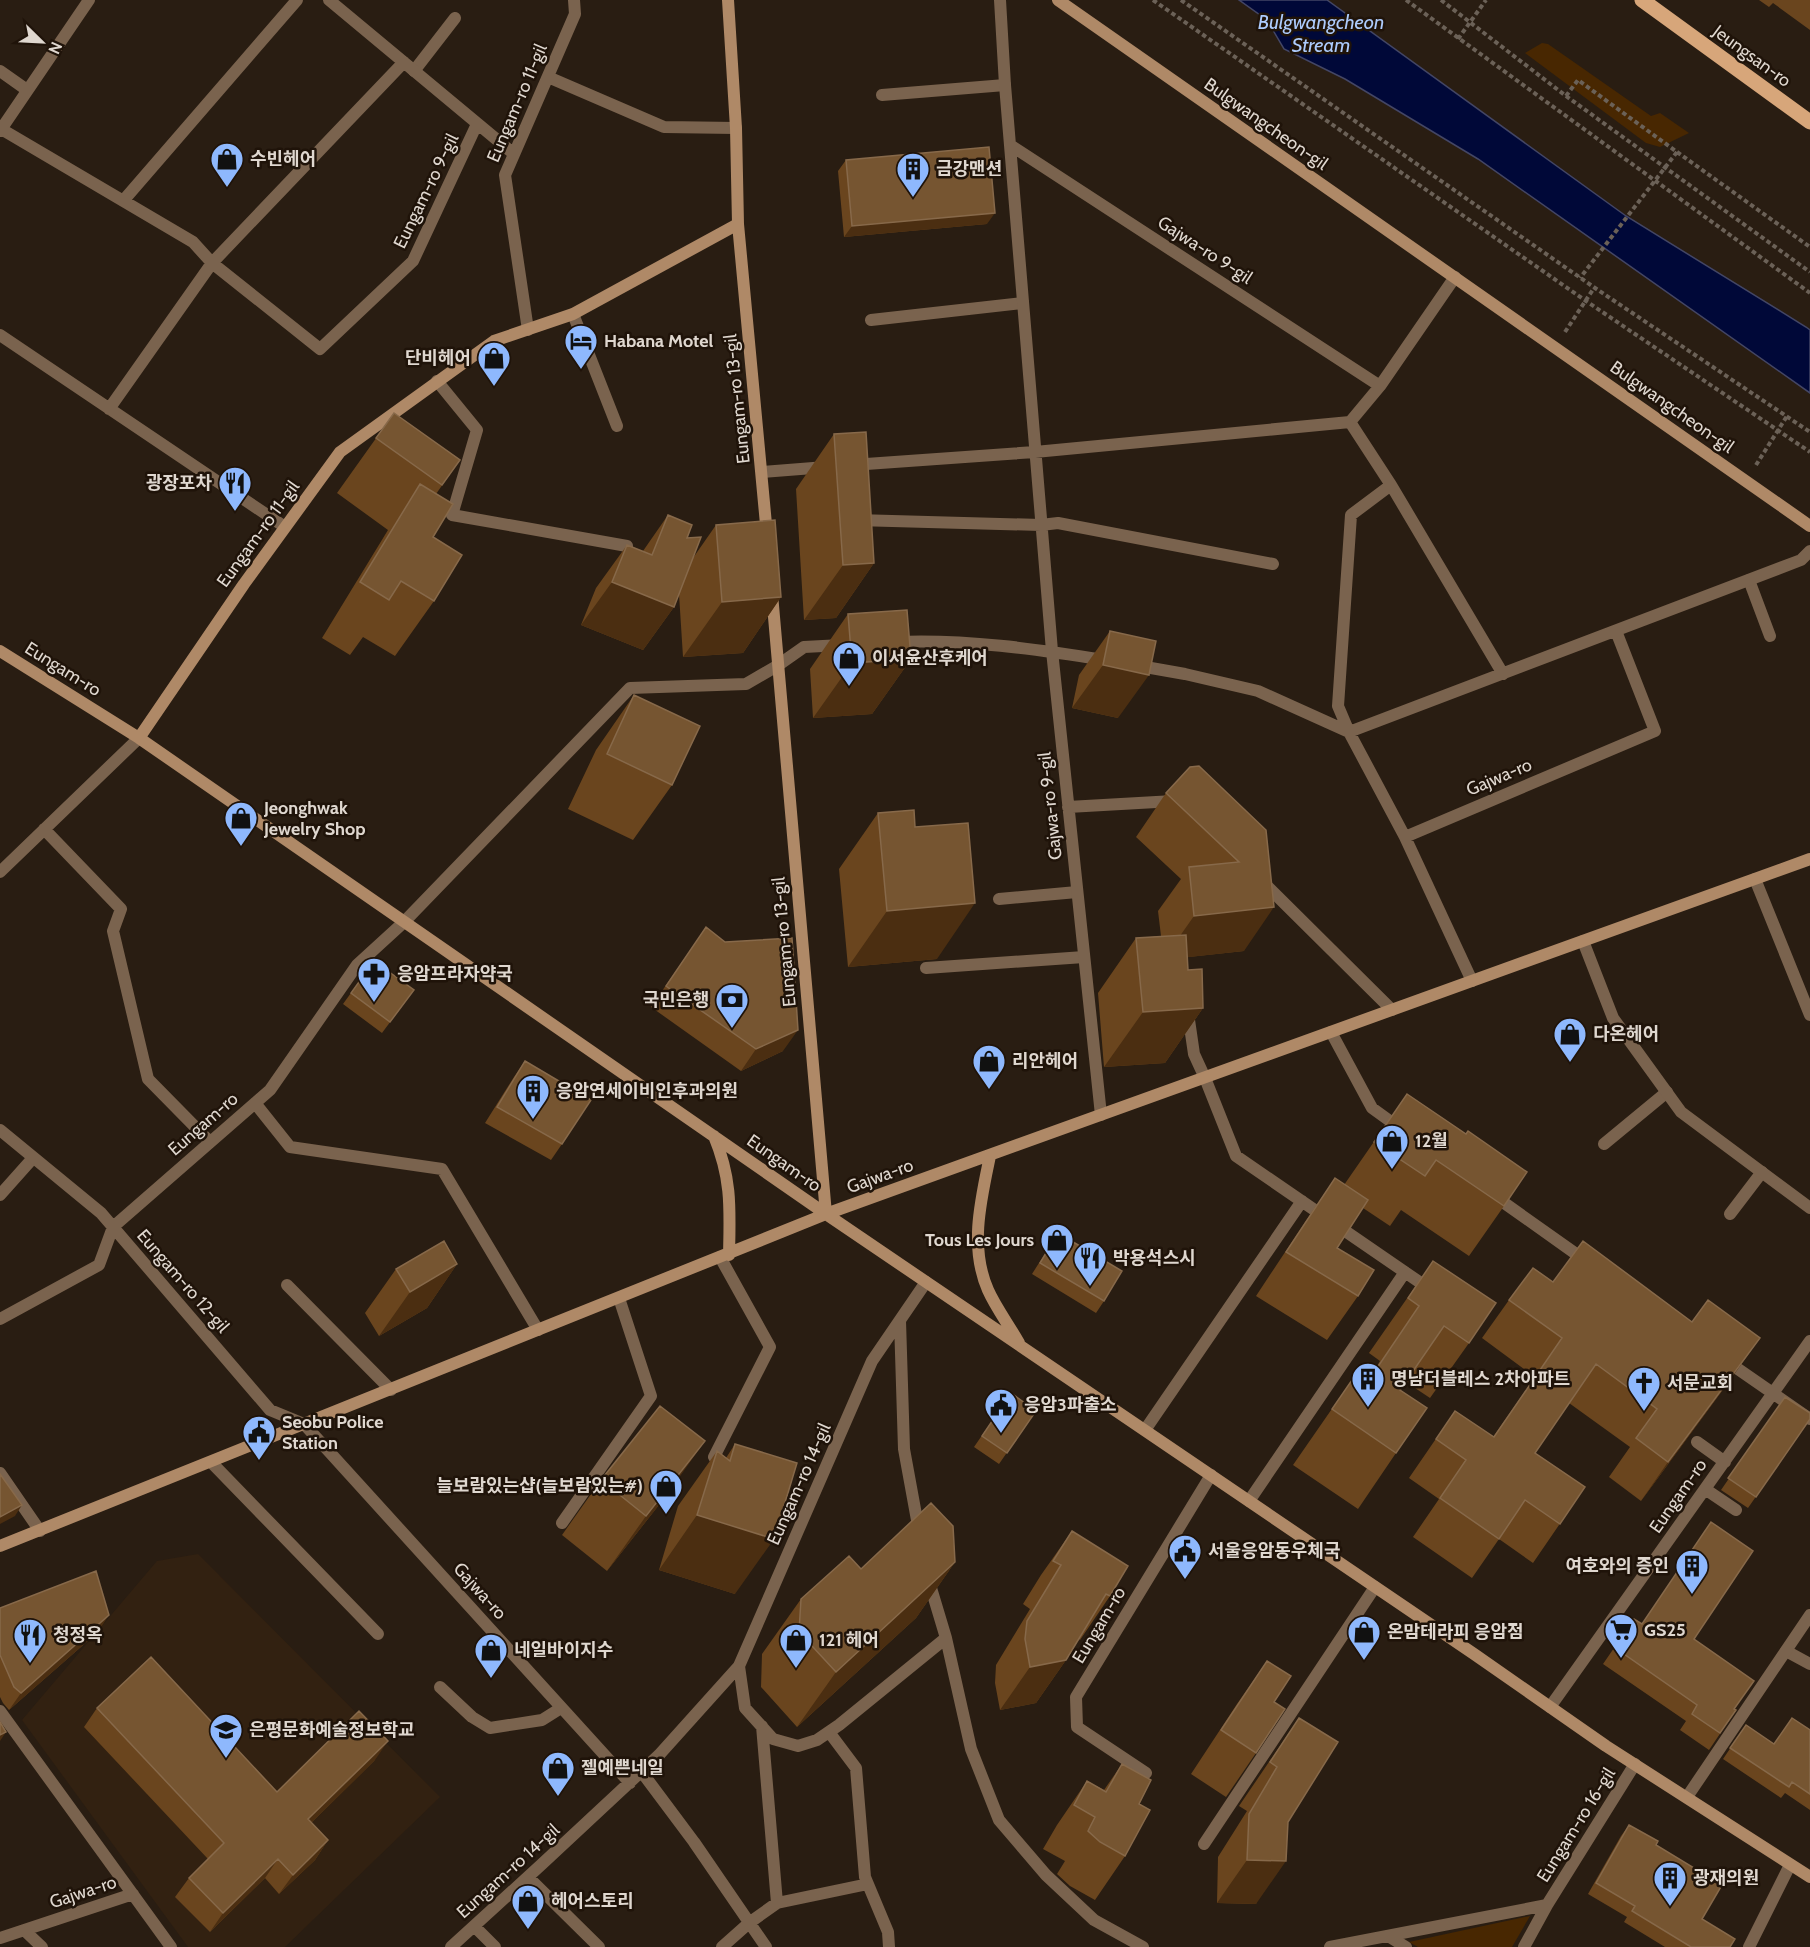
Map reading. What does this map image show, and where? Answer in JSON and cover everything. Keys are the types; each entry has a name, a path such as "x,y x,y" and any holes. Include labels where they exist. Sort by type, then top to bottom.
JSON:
{"main road":[{"name":"Eungam-ro 13-gil","path":"728,0 736,128 738,224 769,552"},
{"name":"Bulgwangcheon-gil","path":"1058,0 1810,526"},
{"name":"Jeungsan-ro","path":"1642,0 1810,122"},
{"name":"Eungam-ro 11-gil","path":"139,738 285,527 340,452 494,341 573,314 738,224"},
{"name":"Eungam-ro 13-gil","path":"771,586 826,1215"},
{"name":"Eungam-ro","path":"0,651 139,738 826,1215 1550,1707 1810,1877"},
{"name":"Gajwa-ro","path":"0,1546 826,1215 1810,859"},
{"path":"713,1135 721,1154 729,1191 725,1256"},
{"path":"990,1156 980,1209 978,1252 987,1289 1021,1346"}],"street":[{"name":"Eungam-ro 9-gil","path":"89,0 1,130 193,242 212,263 320,349 412,261 477,124"},
{"path":"123,201 297,0"},
{"name":"Eungam-ro 9-gil","path":"329,0 514,154"},
{"name":"Eungam-ro 11-gil","path":"528,330 505,176 575,14 574,0"},
{"name":"Gajwa-ro 9-gil","path":"1000,0 1052,651 1101,1115"},
{"path":"414,71 455,18"},
{"path":"109,408 212,263 404,62"},
{"path":"0,71 27,90"},
{"path":"548,77 664,127 736,128"},
{"path":"882,95 1005,85"},
{"name":"Gajwa-ro 9-gil","path":"1010,146 1380,386"},
{"path":"762,472 850,471 1350,422 1380,386 1455,277"},
{"path":"871,320 1023,303"},
{"path":"573,314 616,426"},
{"path":"0,335 285,527"},
{"path":"437,381 477,430 452,515 627,546"},
{"path":"1350,422 1391,485 1503,674"},
{"path":"1391,485 1351,515 1338,706 1349,732 1405,837 1472,981"},
{"path":"854,509 856,520 1041,525 1058,523 1273,564"},
{"path":"887,643 935,640 1052,651 1185,674 1258,691 1349,732 1801,560 1810,550"},
{"path":"1749,580 1770,636"},
{"name":"Gajwa-ro","path":"1405,837 1655,730 1616,631"},
{"path":"404,922 630,688 746,684 804,647 852,645"},
{"path":"0,872 139,738"},
{"path":"1068,807 1181,801 1189,809"},
{"path":"45,829 121,909 113,931 148,1079 210,1142"},
{"path":"1248,868 1392,1010"},
{"path":"1755,879 1810,1015"},
{"path":"999,899 1077,892"},
{"name":"Eungam-ro","path":"0,1319 99,1265 113,1227 270,1090 357,965 404,922"},
{"path":"1583,941 1613,1018 1681,1112 1810,1208"},
{"path":"926,968 1084,957"},
{"path":"1186,1000 1194,1054 1236,1156 1444,1299"},
{"path":"1331,1032 1372,1108 1410,1135"},
{"path":"1604,1144 1667,1092"},
{"path":"255,1103 290,1147 442,1169 538,1330"},
{"name":"Eungam-ro 12-gil","path":"0,1130 101,1213 270,1410 304,1424"},
{"path":"0,1195 33,1158"},
{"path":"1730,1215 1762,1172"},
{"path":"1487,1190 1592,1265"},
{"path":"1144,1430 1302,1201"},
{"path":"714,1457 770,1347 725,1256"},
{"path":"1249,1501 1405,1272"},
{"name":"Eungam-ro 14-gil","path":"450,1947 630,1783 739,1666 872,1361 926,1282"},
{"path":"287,1285 391,1390"},
{"path":"562,1523 651,1396 619,1298"},
{"path":"900,1321 904,1449 921,1540"},
{"name":"Eungam-ro","path":"1550,1707 1810,1341"},
{"path":"1716,1354 1810,1419"},
{"name":"Gajwa-ro","path":"304,1424 630,1783"},
{"path":"1697,1442 1725,1461"},
{"path":"211,1462 378,1634"},
{"path":"0,1473 40,1531"},
{"name":"Eungam-ro","path":"1146,1773 1077,1727 1076,1697 1211,1475"},
{"path":"1706,1490 1736,1510"},
{"path":"925,1563 946,1638 971,1749 999,1820 1046,1875 1094,1920 1143,1947"},
{"path":"1204,1844 1375,1587"},
{"path":"1687,1797 1810,1615"},
{"path":"739,1666 745,1708 773,1739 798,1746 817,1740 829,1732 946,1638"},
{"path":"1786,1651 1810,1664"},
{"path":"440,1687 472,1717 490,1728 542,1720 561,1708"},
{"name":"Gajwa-ro","path":"0,1711 133,1894 0,1938"},
{"path":"762,1726 777,1904"},
{"path":"829,1732 856,1768 865,1877 888,1932 889,1947"},
{"name":"Eungam-ro 16-gil","path":"1524,1947 1547,1905 1635,1764"},
{"path":"642,1771 766,1947"},
{"path":"1749,1947 1790,1865"},
{"path":"528,1877 599,1947"},
{"path":"722,1947 749,1923 777,1904 868,1884"},
{"path":"133,1894 171,1947"},
{"name":"Eungam-ro 16-gil","path":"1330,1947 1547,1905"},
{"path":"474,1926 495,1947"},
{"path":"24,1930 42,1947"},
{"path":"1388,1936 1406,1947"}],"path":[{"path":"1154,0 1586,301 1810,452"},
{"path":"1181,0 1580,278 1810,432"},
{"path":"1406,0 1810,293"},
{"path":"1441,0 1566,96 1810,272"},
{"path":"1458,39 1486,0"},
{"path":"1566,96 1578,80 1810,247"},
{"path":"1580,278 1677,152"},
{"path":"1554,347 1595,288"},
{"path":"1746,481 1788,416"}],"shaded area":[{"path":"1542,43 1548,44 1651,116 1660,113 1689,133 1660,147 1646,143 1525,53"},
{"name":"은평문화예술정보학교","path":"198,1554 440,1797 285,1947 188,1947 22,1720 157,1561"},
{"path":"1530,1916 1512,1947 1418,1947 1409,1942"}],"water":[{"name":"Bulgwangcheon Stream","path":"1239,0 1327,0 1626,216 1806,327 1810,330 1810,393 1478,159 1345,79 1284,49 1267,20"}],"building":[{"name":"금강맨션","path":"989,147 995,213 852,226 846,160"},
{"path":"394,413 460,460 442,485 376,438"},
{"path":"866,432 874,563 843,565 834,434"},
{"path":"420,484 453,504 433,537 462,555 434,601 401,581 389,600 360,582"},
{"path":"668,515 692,525 687,538 701,537 674,607 612,582 627,545 652,555"},
{"path":"775,520 781,597 722,602 716,525"},
{"path":"907,610 911,659 852,663 848,614"},
{"path":"1110,631 1156,641 1149,675 1103,665"},
{"path":"634,695 700,726 672,785 607,754"},
{"path":"1199,766 1266,830 1274,907 1194,916 1189,867 1239,862 1166,793 1190,767"},
{"path":"914,810 915,827 968,823 975,903 887,911 878,813"},
{"name":"국민은행","path":"706,927 725,942 792,938 798,1030 756,1049 666,986"},
{"path":"1186,935 1188,970 1202,969 1203,1008 1143,1012 1136,938"},
{"name":"응암프라자약국","path":"374,961 414,990 390,1022 351,993"},
{"name":"응암연세이비인후과의원","path":"525,1061 591,1100 562,1144 497,1107"},
{"path":"1407,1094 1466,1134 1468,1131 1527,1172 1504,1206 1436,1160 1425,1176 1374,1142"},
{"path":"1335,1178 1368,1200 1337,1248 1374,1270 1358,1296 1286,1252"},
{"path":"1058,1233 1122,1271 1104,1301 1040,1263"},
{"path":"444,1241 457,1264 410,1292 396,1269"},
{"path":"1583,1241 1692,1322 1708,1300 1760,1338 1668,1462 1636,1438 1657,1409 1596,1364 1535,1453 1585,1487 1560,1524 1525,1500 1499,1539 1440,1498 1466,1460 1436,1439 1455,1411 1494,1437 1562,1338 1509,1300 1533,1268 1553,1282"},
{"path":"1433,1261 1496,1303 1469,1343 1444,1326 1400,1390 1427,1408 1396,1453 1332,1409 1363,1364 1375,1371 1419,1306 1408,1298"},
{"name":"응암3파출소","path":"1011,1393 1036,1411 1007,1453 982,1436"},
{"path":"1785,1397 1810,1413 1810,1419 1756,1497 1728,1478"},
{"path":"660,1406 705,1441 646,1516 601,1480"},
{"path":"735,1444 797,1463 774,1539 697,1515 717,1451 730,1461"},
{"path":"0,1474 22,1505 0,1517"},
{"path":"931,1503 953,1526 955,1562 836,1672 799,1632 801,1599 849,1556 861,1569"},
{"path":"1711,1522 1753,1551 1694,1639 1754,1681 1720,1733 1692,1714 1697,1705 1614,1647 1634,1619 1642,1624"},
{"path":"1072,1531 1128,1566 1110,1596 1106,1594 1066,1660 1030,1667 1025,1639 1027,1621 1061,1565 1053,1561"},
{"name":"청정옥","path":"96,1571 109,1615 21,1693 14,1687 0,1655 0,1608"},
{"path":"151,1657 277,1792 359,1711 388,1741 308,1819 328,1840 293,1875 278,1859 223,1913 189,1878 224,1843 97,1708"},
{"path":"1267,1661 1291,1676 1274,1702 1285,1709 1256,1753 1221,1730"},
{"path":"1299,1718 1338,1742 1288,1822 1286,1861 1247,1860 1249,1814 1277,1767 1270,1762"},
{"path":"1792,1718 1810,1730 1810,1794 1792,1782 1789,1787 1730,1748 1746,1725 1774,1744"},
{"path":"0,1722 6,1732 0,1735"},
{"path":"1122,1764 1151,1780 1139,1804 1150,1810 1125,1856 1100,1842 1088,1831 1095,1817 1074,1805 1087,1781 1106,1792"},
{"path":"1629,1825 1658,1841 1656,1845 1722,1885 1702,1919 1735,1939 1730,1947 1691,1947 1632,1911 1635,1906 1596,1883"}],"place":[{"name":"수빈헤어","path":"227,188"},
{"name":"금강맨션","path":"913,198"},
{"name":"Habana Motel","path":"581,370"},
{"name":"단비헤어","path":"494,387"},
{"name":"광장포차","path":"235,512"},
{"name":"이서윤산후케어","path":"849,687"},
{"name":"Jeonghwak Jewelry Shop","path":"241,847"},
{"name":"응암프라자약국","path":"374,1003"},
{"name":"국민은행","path":"732,1029"},
{"name":"다온헤어","path":"1570,1063"},
{"name":"리안헤어","path":"989,1090"},
{"name":"응암연세이비인후과의원","path":"533,1120"},
{"name":"12월","path":"1392,1170"},
{"name":"Tous Les Jours","path":"1057,1269"},
{"name":"박용석스시","path":"1090,1287"},
{"name":"명남더블레스 2차아파트","path":"1368,1408"},
{"name":"서문교회","path":"1644,1412"},
{"name":"응암3파출소","path":"1001,1434"},
{"name":"Seobu Police Station","path":"259,1461"},
{"name":"늘보람있는샵(늘보람있는#)","path":"666,1515"},
{"name":"서울응암동우체국","path":"1185,1580"},
{"name":"여호와의 증인","path":"1692,1595"},
{"name":"GS25","path":"1621,1659"},
{"name":"온맘테라피 응암점","path":"1364,1661"},
{"name":"청정옥","path":"30,1664"},
{"name":"121 헤어","path":"796,1669"},
{"name":"네일바이지수","path":"491,1679"},
{"name":"은평문화예술정보학교","path":"226,1759"},
{"name":"젤예쁜네일","path":"558,1797"},
{"name":"광재의원","path":"1670,1907"},
{"name":"헤어스토리","path":"528,1930"}]}
